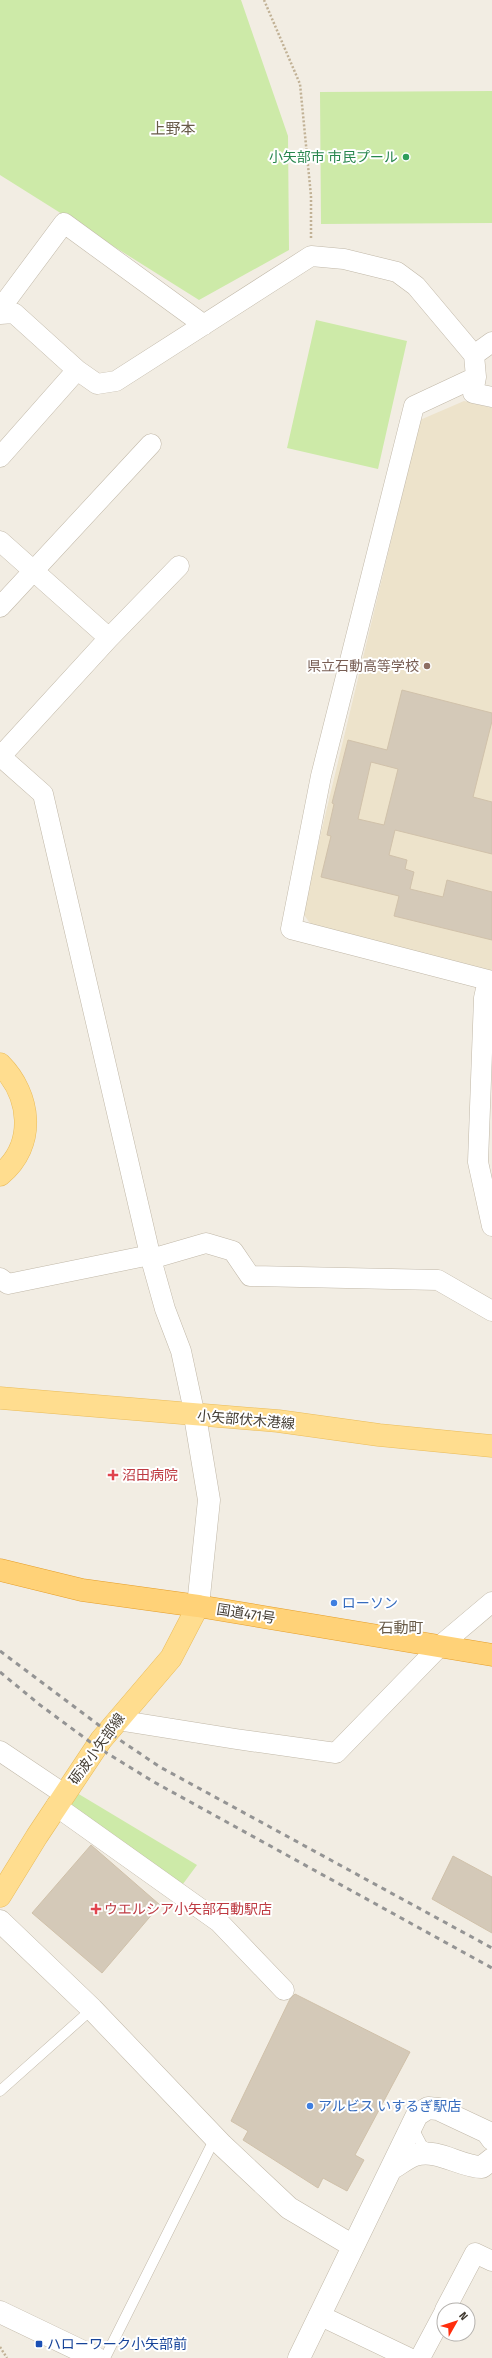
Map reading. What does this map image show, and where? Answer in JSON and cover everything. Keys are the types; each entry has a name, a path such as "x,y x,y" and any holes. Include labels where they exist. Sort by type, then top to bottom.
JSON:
{"highway":[{"name":"国道471号","path":"0,1570 82,1590 198,1606 492,1654"}],"main road":[{"path":"0,1064 18,1087 25,1105 26,1125 22,1143 14,1159 0,1175"},
{"name":"小矢部伏木港線","path":"0,1398 195,1416 278,1421 379,1435 492,1446"},
{"name":"砺波小矢部線","path":"0,1896 60,1800 101,1740 171,1658 198,1606"}],"street":[{"path":"0,309 64,223 204,325"},
{"path":"0,314 14,314 77,370 97,384 116,381 311,256 344,259 397,272 416,286 474,355 476,377 473,393 492,397"},
{"path":"474,355 492,342"},
{"path":"0,456 77,370"},
{"path":"476,377 414,406 322,776 291,929 490,981 484,998 478,1162 492,1226"},
{"path":"0,607 151,444"},
{"path":"0,541 109,638"},
{"path":"179,566 109,638 0,756 43,794 150,1257 165,1310 181,1351 195,1416 209,1500 198,1606"},
{"path":"0,1278 8,1284 150,1257 206,1244 233,1251 250,1276 438,1280 492,1311"},
{"path":"117,1720 170,1730 336,1753 440,1645 492,1602"},
{"path":"0,1751 60,1800 219,1922 284,1990"},
{"path":"0,1921 92,2009 215,2138 289,2208 353,2246"},
{"path":"299,2358 417,2115 428,2108 438,2109 487,2132 492,2138"},
{"path":"390,2169 416,2155 436,2154 470,2167 482,2167 492,2159"},
{"path":"449,2302 475,2253 492,2261"},
{"path":"0,2312 96,2358"},
{"path":"320,2315 409,2358"},
{"path":"420,2358 436,2328"}],"lane":[{"path":"0,2091 92,2009"},
{"path":"412,2125 422,2145 436,2154"},
{"path":"105,2358 215,2138"}],"path":[{"path":"264,0 300,84 311,196 311,256"},
{"path":"0,2347 7,2358"}],"shaded area":[{"name":"県立石動高等学校","path":"464,401 492,408 492,974 312,926 302,912 420,420"}],"green space":[{"path":"0,0 241,0 288,136 289,250 199,300 0,175"},
{"name":"小矢部市 市民プール","path":"492,91 492,223 321,224 320,92"},
{"path":"316,320 407,341 378,469 287,448"},
{"path":"77,1793 197,1865 180,1888 69,1806"}],"building":[{"path":"402,690 492,713 492,721 473,797 492,802 492,854 395,830 389,855 407,860 405,869 414,872 410,889 443,897 447,880 492,892 492,940 394,916 399,896 321,877 331,836 327,835 334,804 332,803 348,740 387,750","holes":["371,762 398,769 384,825 358,819"]},
{"name":"ウエルシア小矢部石動駅店","path":"91,1845 160,1905 102,1973 32,1913"},
{"path":"453,1856 492,1877 492,1933 432,1899"},
{"path":"295,1994 410,2052 355,2155 364,2160 347,2191 323,2178 318,2188 243,2140 248,2131 231,2121 290,1999"}],"railway":[{"path":"0,1651 108,1732 160,1767 492,1948"},
{"path":"0,1672 40,1705 97,1747 154,1782 492,1968"}],"place":[{"name":"小矢部市 市民プール","path":"406,157"},
{"name":"県立石動高等学校","path":"427,666"},
{"name":"沼田病院","path":"113,1475"},
{"name":"ローソン","path":"334,1603"},
{"name":"ウエルシア小矢部石動駅店","path":"96,1909"},
{"name":"アルビス いするぎ駅店","path":"310,2106"},
{"name":"ハローワーク小矢部前","path":"39,2344"}],"district":[{"name":"上野本","path":"173,129"},
{"name":"石動町","path":"401,1628"}]}
